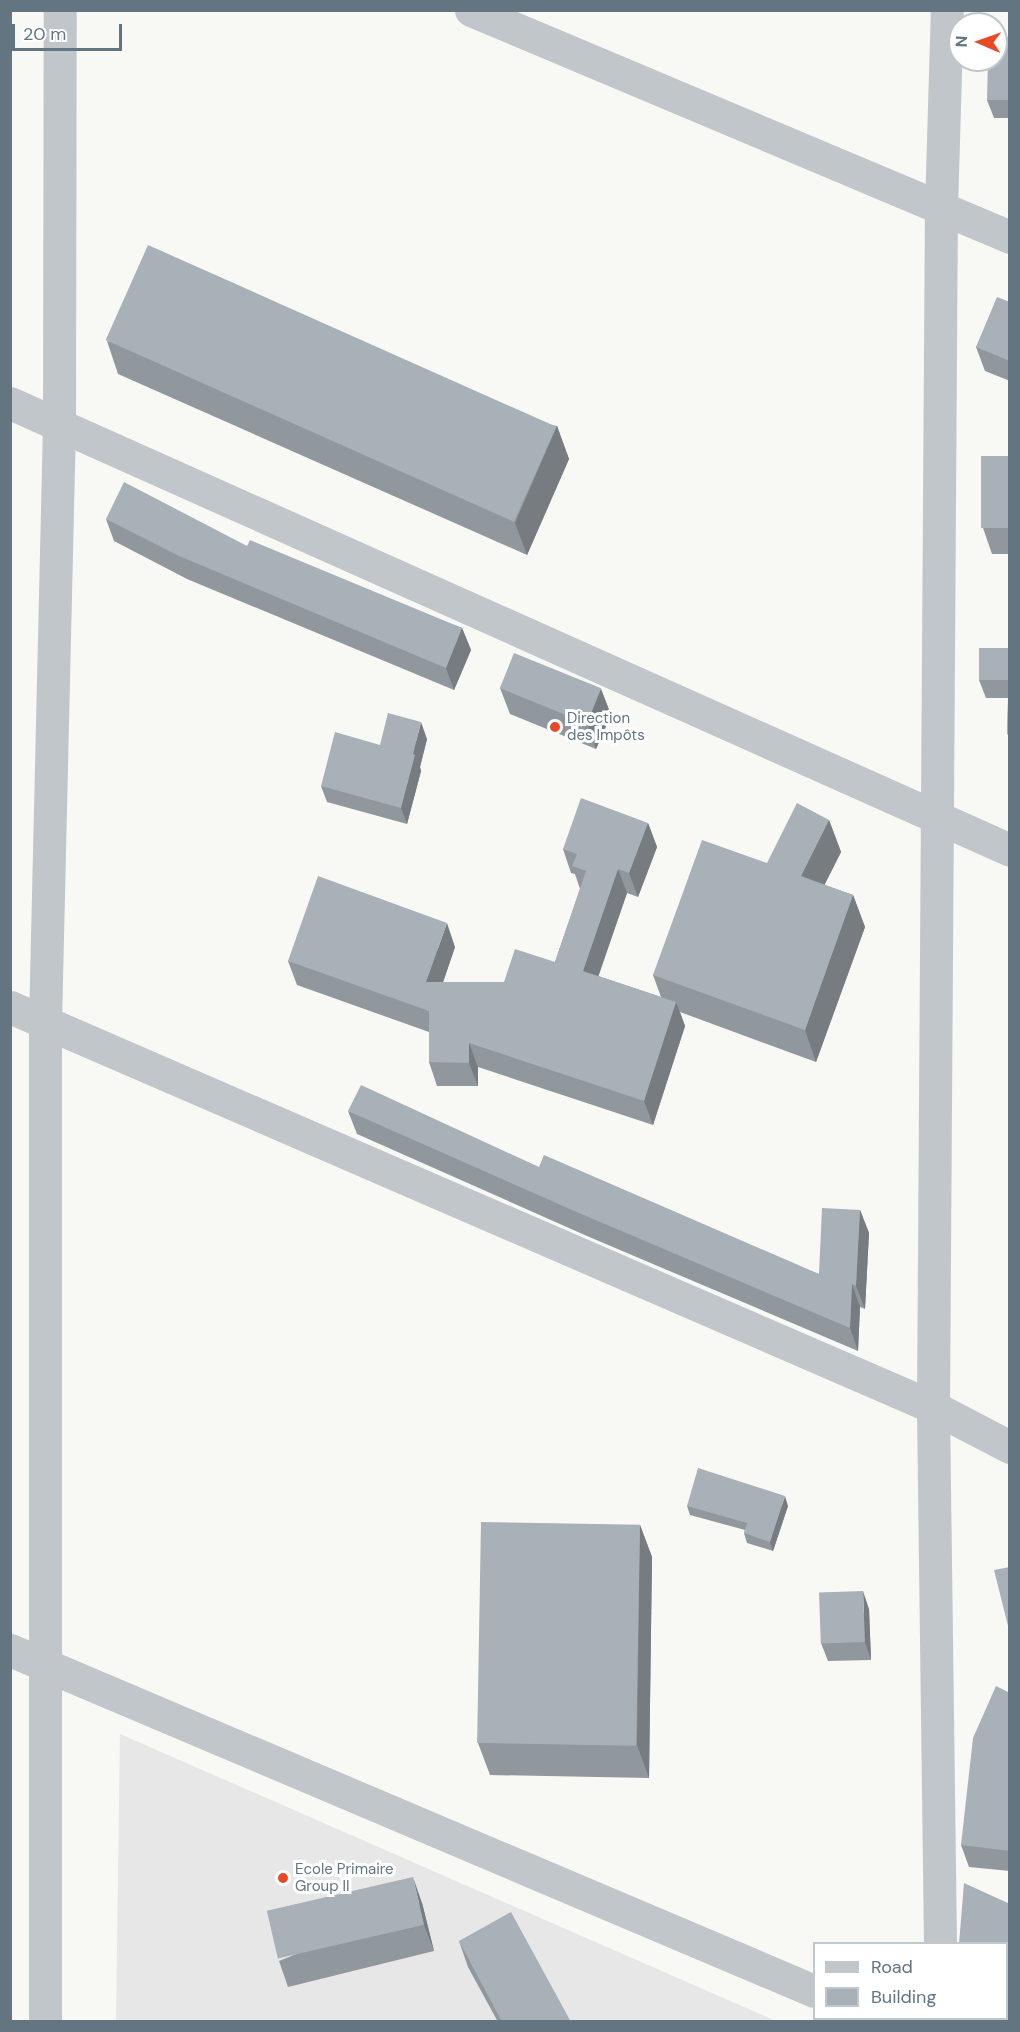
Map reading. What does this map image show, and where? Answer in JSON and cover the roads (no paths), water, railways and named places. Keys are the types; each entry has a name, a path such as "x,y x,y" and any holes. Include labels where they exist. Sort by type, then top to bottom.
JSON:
{"street":[{"path":"45,2022 43,1665 45,1023 59,425 60,10"},
{"path":"471,10 1010,237"},
{"path":"940,1942 933,1407 941,208 947,10"},
{"path":"10,403 1010,850"},
{"path":"10,1007 933,1407 1010,1447"},
{"path":"10,1650 813,1991"}],"place":[{"name":"Direction des Impôts","path":"555,727"},
{"name":"Ecole Primaire Group II","path":"283,1878"}]}
